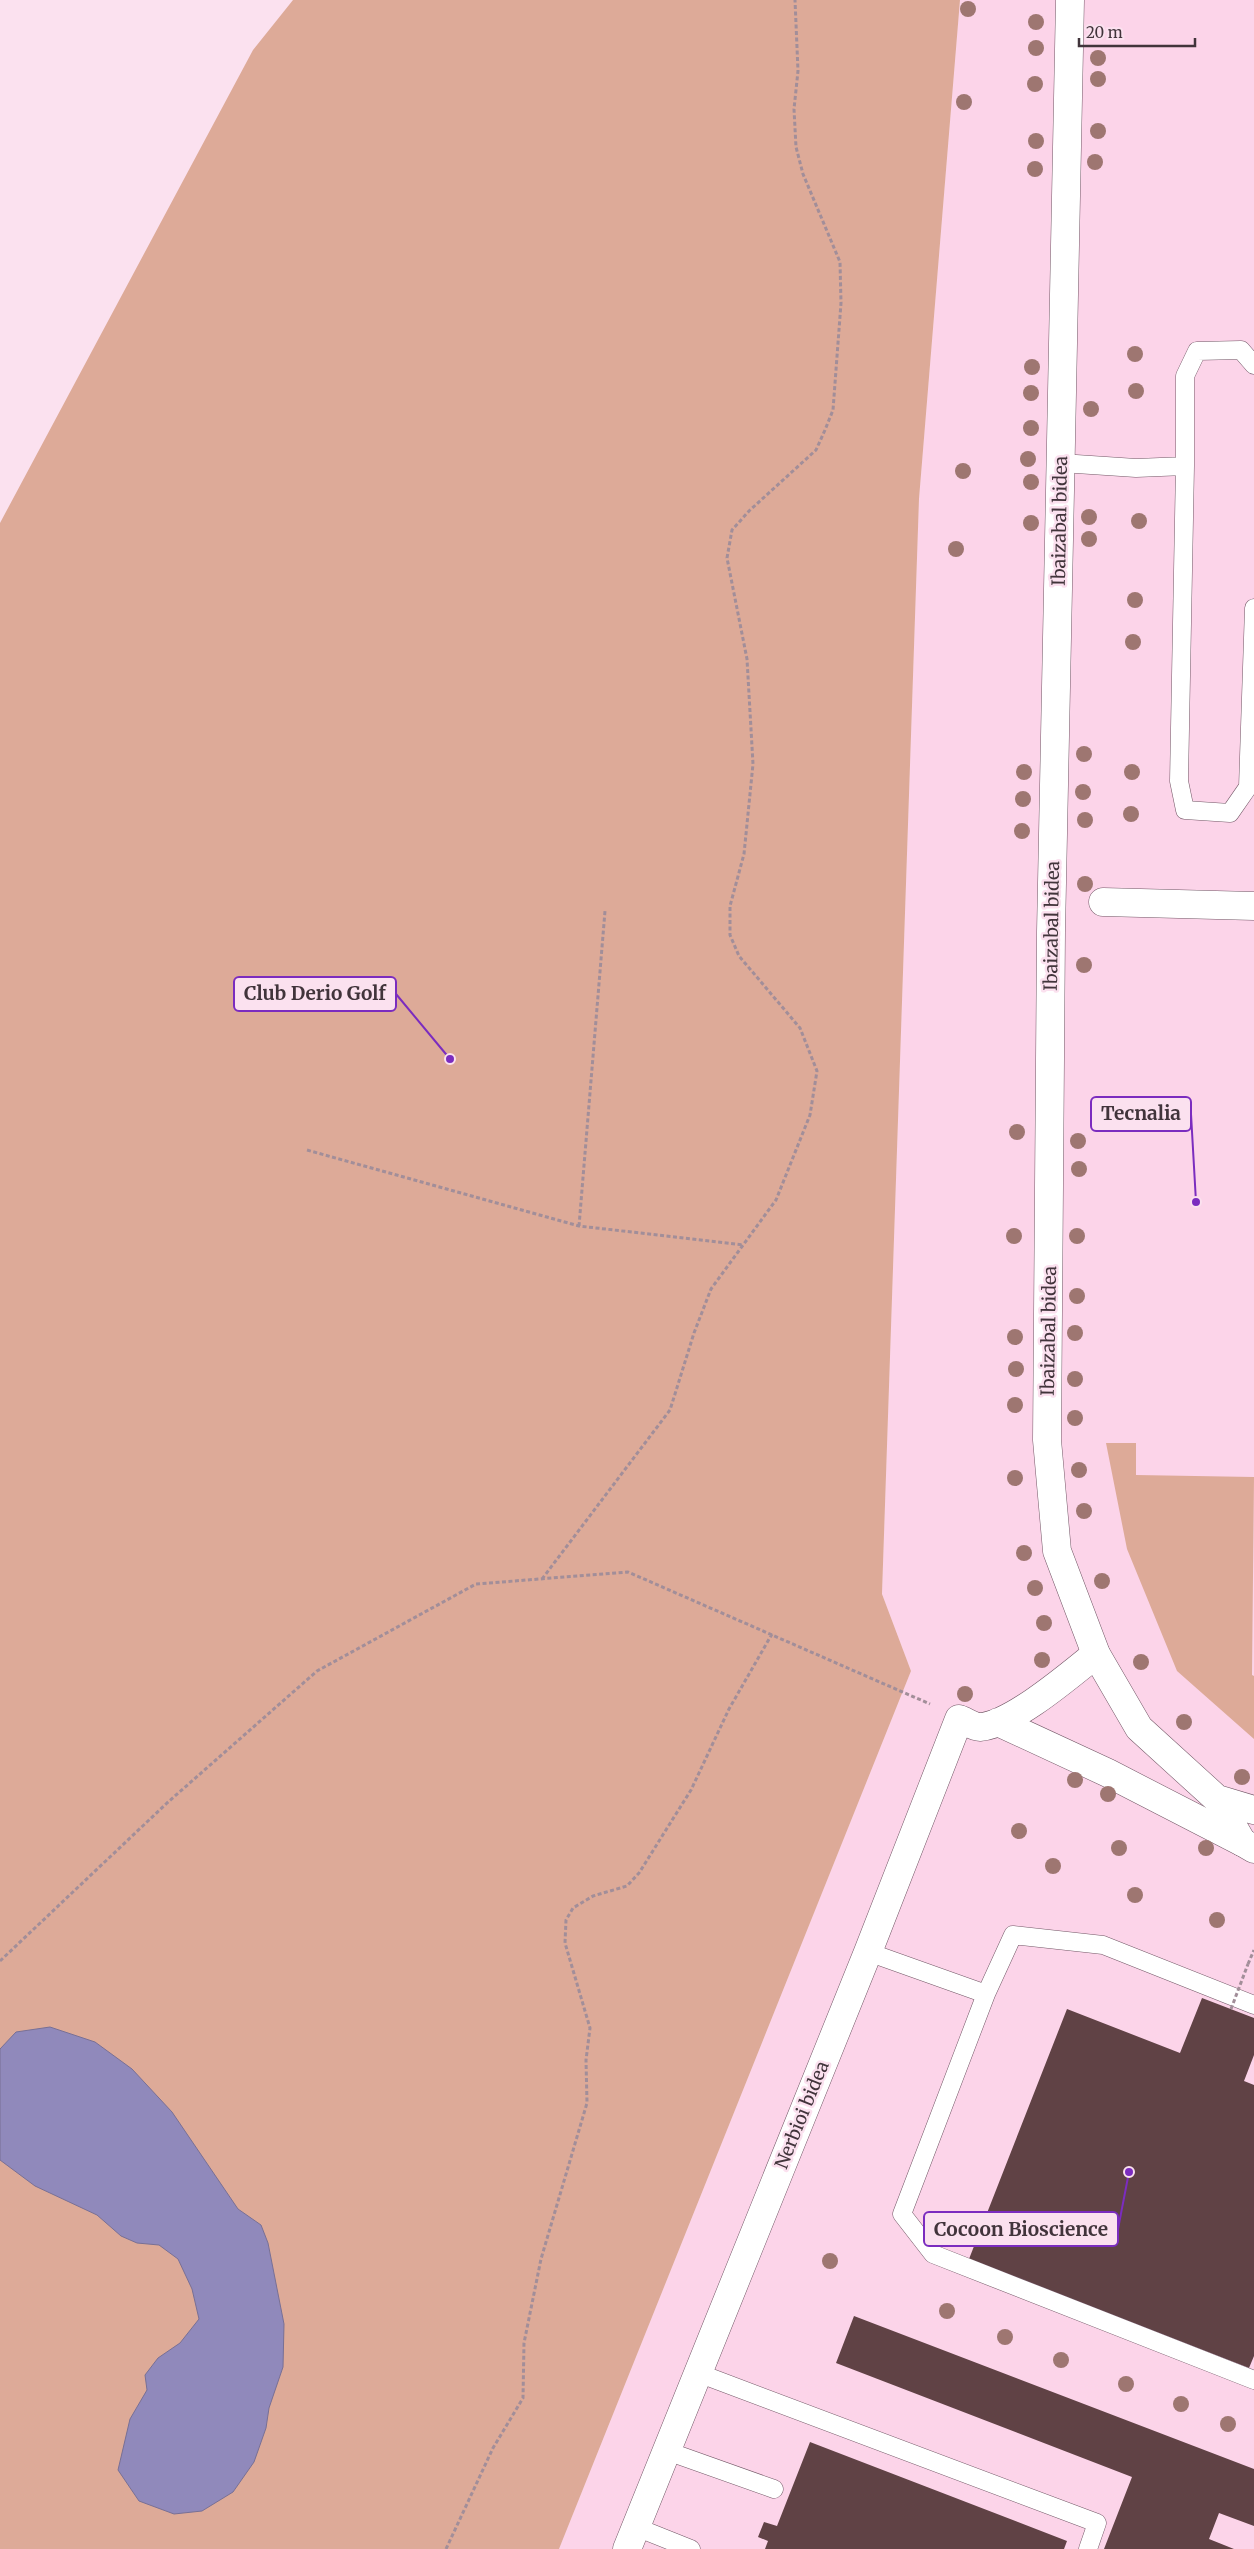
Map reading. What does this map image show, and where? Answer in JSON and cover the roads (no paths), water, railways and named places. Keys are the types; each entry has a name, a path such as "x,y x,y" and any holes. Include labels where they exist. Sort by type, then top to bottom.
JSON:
{"street":[{"name":"Ibaizabal bidea","path":"1070,0 1051,932 1048,1440 1057,1551 1096,1654 1139,1728 1217,1798 1248,1845"},
{"path":"1103,902 1254,906"},
{"path":"998,1722 1052,1690 1096,1654"},
{"name":"Nerbioi bidea","path":"632,2538 868,1952 959,1719 979,1727 998,1722"},
{"path":"998,1722 1108,1773 1248,1845"},
{"name":"Ibaizabal bidea","path":"1217,1798 1254,1810"}],"lane":[{"path":"1254,365 1241,350 1197,350 1185,376 1179,780 1185,810 1230,813 1248,787 1254,608"},
{"path":"1061,463 1136,468 1185,466"},
{"path":"1254,2005 1103,1944 1013,1935 986,1994 902,2214 933,2254 1254,2380"},
{"path":"868,1952 986,1994"},
{"path":"698,2373 1098,2524 1088,2549"},
{"path":"667,2451 774,2489"},
{"path":"632,2538 691,2549"}],"place":[{"name":"Club Derio Golf","path":"450,1059"},
{"name":"Tecnalia","path":"1196,1202"},
{"name":"Cocoon Bioscience","path":"1129,2172"}]}
